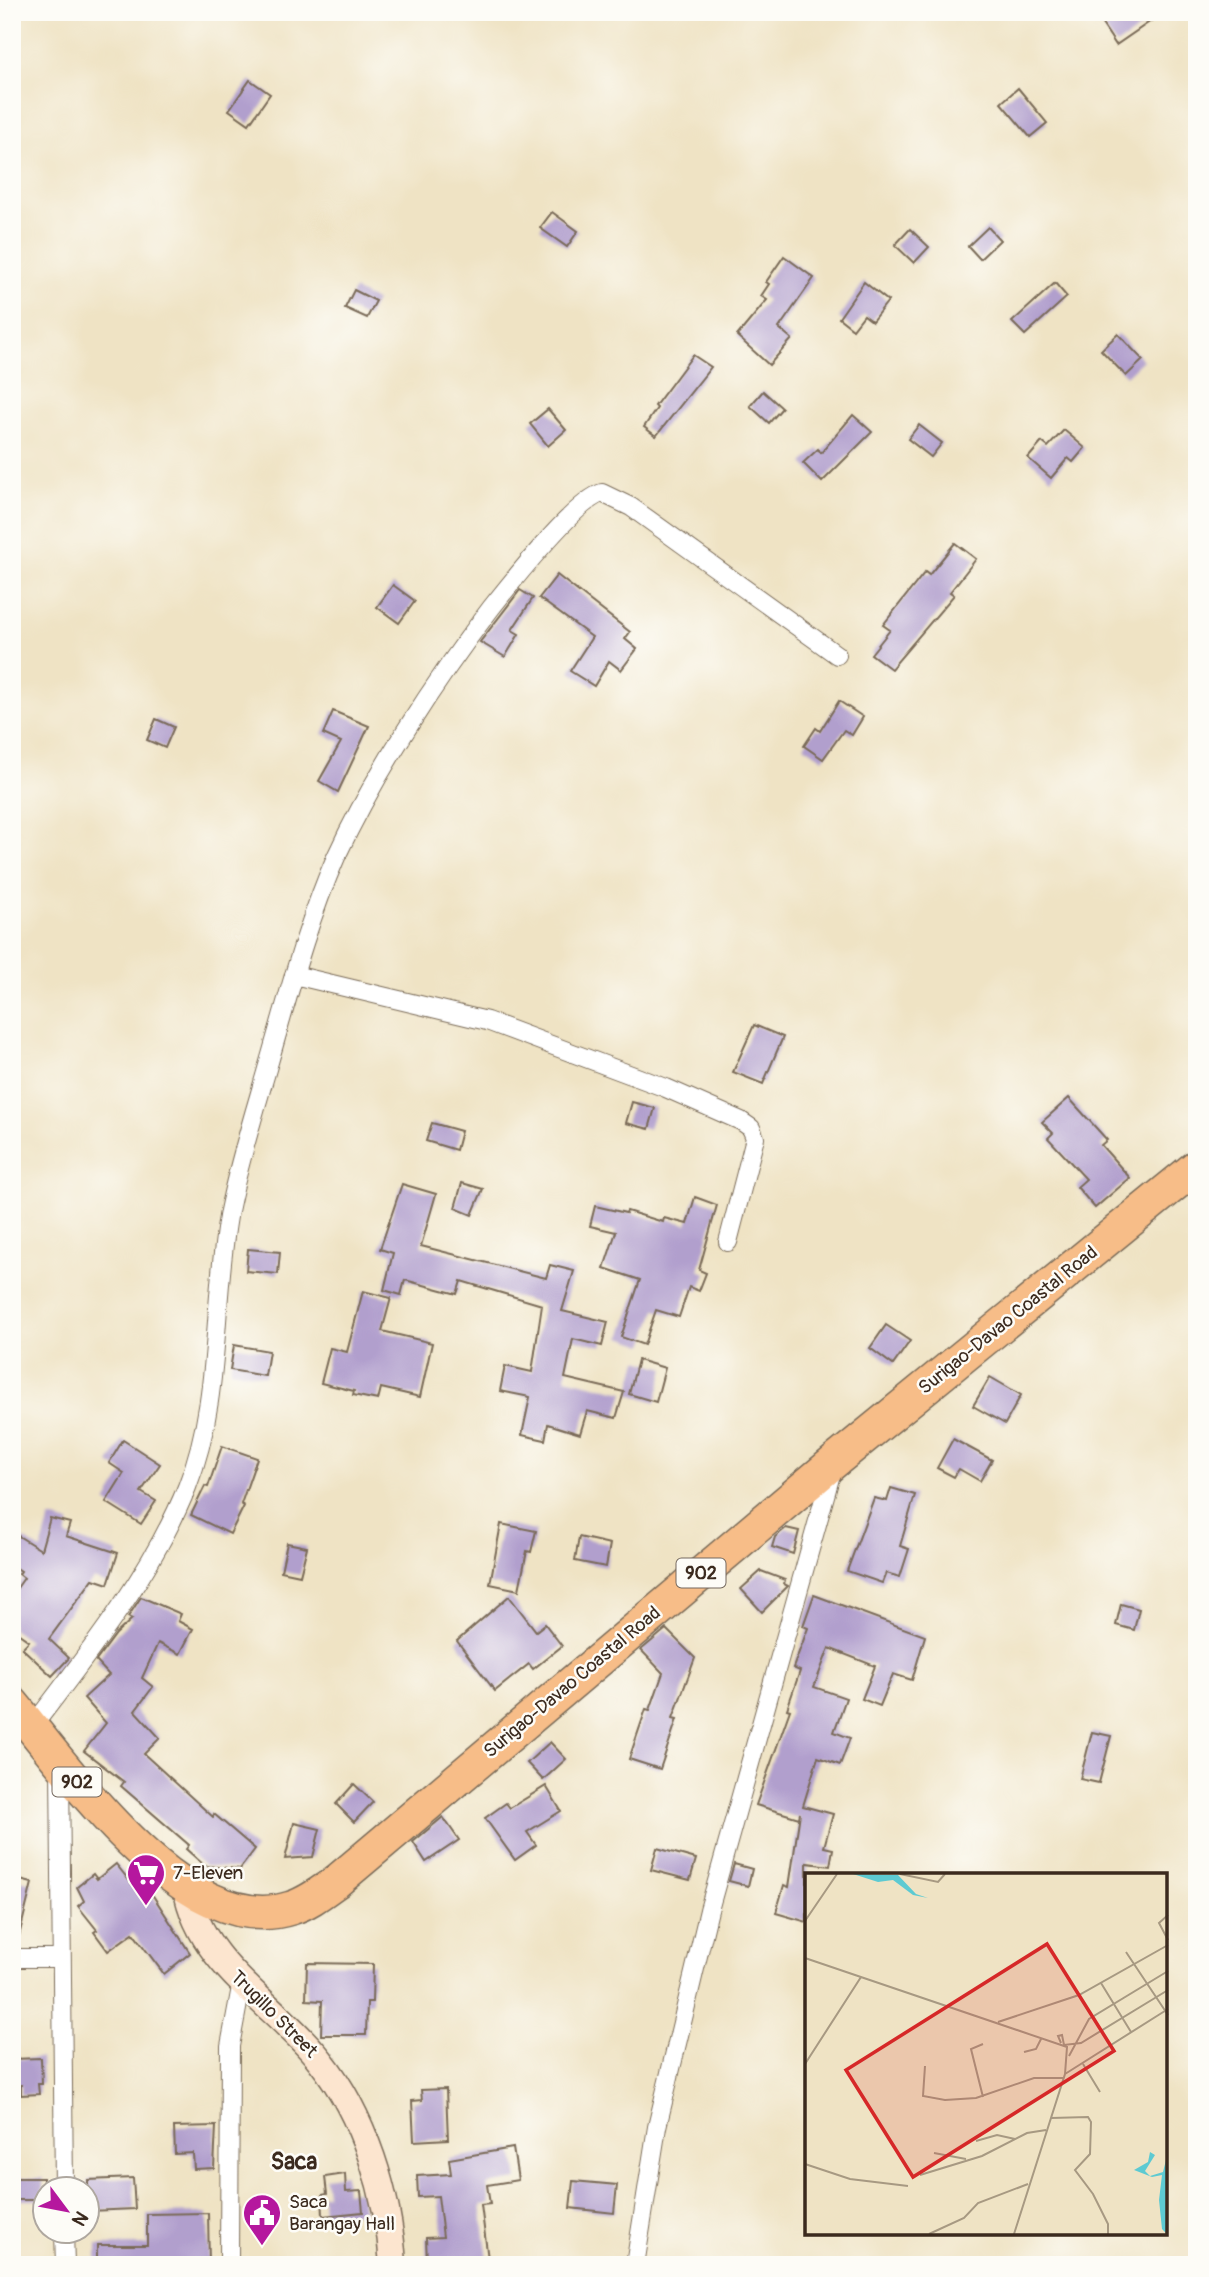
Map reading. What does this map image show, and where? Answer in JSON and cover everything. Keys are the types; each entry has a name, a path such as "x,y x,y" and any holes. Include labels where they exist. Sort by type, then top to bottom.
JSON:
{"highway":[{"name":"Surigao-Davao Coastal Road","path":"22,1715 60,1763 147,1856 186,1886 233,1910 259,1912 289,1909 318,1894 835,1461 1197,1166"}],"street":[{"path":"22,1715 109,1626 187,1486 209,1410 220,1272 230,1209 314,911 361,808 459,649 508,586 560,528 597,494 607,494 631,508 838,656"},
{"path":"294,975 487,1021 666,1088 741,1121 751,1128 755,1138 728,1242"},
{"path":"635,2265 657,2127 709,1910 835,1461"},
{"path":"60,1763 64,2176"},
{"name":"Trugillo Street","path":"186,1886 189,1904 202,1935 242,1982 321,2061 339,2088 357,2125 381,2192 391,2236 393,2265"},
{"path":"12,1958 61,1958"},
{"path":"229,2265 230,2046 242,1982"},
{"path":"64,2246 65,2265"}],"building":[{"path":"1094,12 1164,12 1116,45"},
{"path":"250,80 270,94 249,124 229,110"},
{"path":"1018,88 1047,123 1030,137 1001,103"},
{"path":"552,212 578,231 567,247 540,228"},
{"path":"988,227 1000,240 980,259 968,246"},
{"path":"910,229 929,247 914,263 895,245"},
{"path":"784,256 814,278 779,328 792,339 769,365 737,336 767,300 761,296 769,284 766,282"},
{"path":"864,282 888,301 872,321 864,315 853,329 839,318"},
{"path":"1055,283 1067,297 1025,335 1012,322"},
{"path":"354,290 376,301 367,318 345,308"},
{"path":"1118,334 1143,360 1126,376 1101,350"},
{"path":"693,355 711,367 656,436 644,427 657,408 655,406"},
{"path":"763,391 782,408 769,423 750,406"},
{"path":"548,409 566,430 548,446 530,424"},
{"path":"853,415 872,432 822,482 803,463 818,449 821,453"},
{"path":"919,425 942,443 931,457 908,439"},
{"path":"1064,430 1085,448 1073,462 1068,458 1051,478 1028,458 1042,442 1048,447"},
{"path":"955,543 976,559 950,592 954,595 891,669 871,654 890,630 883,625 925,572 929,575"},
{"path":"557,575 630,632 625,639 637,649 621,670 609,661 594,686 570,671 592,637 539,598"},
{"path":"393,585 415,601 399,623 377,607"},
{"path":"520,590 533,598 512,630 519,634 505,657 480,642"},
{"path":"839,701 863,717 852,735 844,730 823,759 804,746 816,728 820,731"},
{"path":"333,711 369,726 338,792 319,781 341,742 323,734"},
{"path":"156,719 174,727 165,748 147,740"},
{"path":"754,1025 783,1037 763,1084 733,1072"},
{"path":"1069,1098 1107,1140 1101,1145 1130,1178 1095,1208 1077,1187 1086,1179 1048,1138 1053,1133 1042,1122"},
{"path":"632,1102 655,1108 649,1129 626,1123"},
{"path":"432,1123 461,1131 456,1150 426,1141"},
{"path":"462,1183 483,1189 472,1215 455,1208"},
{"path":"402,1184 436,1194 421,1246 546,1278 550,1265 574,1271 562,1311 608,1322 602,1346 573,1339 565,1378 624,1392 616,1418 587,1411 580,1434 548,1424 545,1440 522,1435 530,1397 500,1391 505,1366 532,1372 542,1305 461,1281 457,1294 405,1280 401,1295 384,1290 393,1253 380,1249"},
{"path":"695,1197 717,1205 699,1270 706,1273 699,1291 689,1287 679,1317 656,1310 644,1345 621,1337 640,1280 604,1268 616,1232 590,1226 595,1206 626,1213 627,1211 663,1222 664,1218 687,1224"},
{"path":"248,1249 280,1252 278,1274 246,1271"},
{"path":"363,1291 391,1298 382,1331 432,1343 420,1397 381,1388 378,1400 353,1395 354,1391 321,1383 330,1348 347,1352"},
{"path":"886,1325 910,1341 893,1365 870,1348"},
{"path":"234,1345 269,1351 265,1376 230,1370"},
{"path":"638,1360 665,1368 656,1402 629,1394"},
{"path":"990,1377 1021,1395 1005,1424 973,1406"},
{"path":"953,1439 992,1460 980,1481 959,1469 954,1477 937,1468"},
{"path":"123,1440 160,1464 141,1492 156,1501 141,1524 106,1502 124,1473 109,1463"},
{"path":"222,1446 257,1458 241,1504 244,1506 230,1534 191,1515 205,1486 208,1487"},
{"path":"891,1488 915,1495 900,1546 909,1549 900,1577 886,1573 882,1583 847,1571 874,1498 887,1501"},
{"path":"50,1518 70,1523 66,1536 118,1553 108,1584 93,1579 49,1639 69,1658 52,1676 22,1648 29,1641 12,1629 12,1595 24,1578 19,1574 21,1571 12,1565 12,1532 41,1550"},
{"path":"501,1524 536,1531 531,1552 527,1551 519,1590 490,1584"},
{"path":"786,1528 799,1531 793,1554 772,1547 775,1537"},
{"path":"579,1537 610,1544 606,1567 575,1561"},
{"path":"287,1543 307,1547 300,1575 281,1571"},
{"path":"761,1571 785,1580 784,1584 788,1586 762,1612 741,1589"},
{"path":"814,1595 925,1636 912,1680 893,1674 880,1706 862,1699 875,1666 829,1648 814,1687 846,1698 834,1732 850,1738 840,1765 818,1757 803,1806 833,1814 824,1847 833,1849 830,1866 807,1863 805,1921 776,1913 784,1885 789,1887 800,1813 799,1818 756,1805 790,1710 787,1709 800,1671 793,1668 808,1628 803,1626"},
{"path":"509,1596 536,1631 545,1624 562,1646 533,1669 529,1664 495,1691 457,1641"},
{"path":"141,1597 181,1614 178,1621 193,1629 180,1654 158,1643 142,1678 153,1687 135,1711 160,1738 144,1754 213,1817 214,1814 255,1849 240,1869 205,1866 186,1849 189,1845 121,1786 124,1782 84,1751 106,1723 84,1698 109,1675 96,1661 116,1634 132,1619 128,1617"},
{"path":"1121,1604 1139,1609 1134,1630 1116,1625"},
{"path":"666,1629 695,1658 673,1718 677,1719 660,1769 629,1759 646,1709 650,1710 663,1673 641,1650"},
{"path":"1092,1732 1111,1736 1099,1783 1080,1779"},
{"path":"550,1742 566,1759 543,1780 527,1763"},
{"path":"354,1784 373,1802 354,1822 336,1804"},
{"path":"546,1786 561,1811 527,1832 536,1845 515,1860 485,1818 506,1803 510,1808"},
{"path":"443,1817 459,1840 426,1862 413,1842"},
{"path":"294,1823 320,1829 313,1857 285,1859"},
{"path":"657,1848 696,1859 690,1880 651,1870"},
{"path":"116,1864 140,1894 148,1888 190,1953 164,1974 133,1933 108,1951 94,1932 97,1930 78,1906 84,1901 77,1887 93,1874 97,1879"},
{"path":"734,1864 752,1869 748,1886 729,1881"},
{"path":"12,1878 32,1883 19,1936 12,1936"},
{"path":"307,1963 373,1964 372,2002 367,2002 366,2035 321,2035 322,2001 306,2000"},
{"path":"41,2058 42,2084 38,2084 39,2094 21,2095 21,2085 12,2085 12,2059"},
{"path":"446,2089 448,2139 414,2141 412,2101 422,2100 421,2090"},
{"path":"216,2126 214,2168 194,2169 193,2153 175,2154 174,2127"},
{"path":"513,2148 518,2180 487,2185 490,2204 481,2205 488,2259 427,2262 426,2238 443,2237 438,2196 418,2197 417,2176 451,2174 449,2159"},
{"path":"345,2174 346,2192 361,2191 363,2212 323,2216 322,2195 327,2194 325,2177"},
{"path":"13,2178 32,2178 32,2200 13,2200"},
{"path":"133,2178 135,2209 102,2210 102,2179"},
{"path":"573,2181 617,2185 614,2213 570,2208"},
{"path":"208,2213 209,2265 97,2265 97,2246 147,2245 147,2214"}],"place":[{"name":"7-Eleven","path":"146,1907"},
{"name":"Saca Barangay Hall","path":"262,2247"}],"district":[{"name":"Saca","path":"294,2161"}]}
